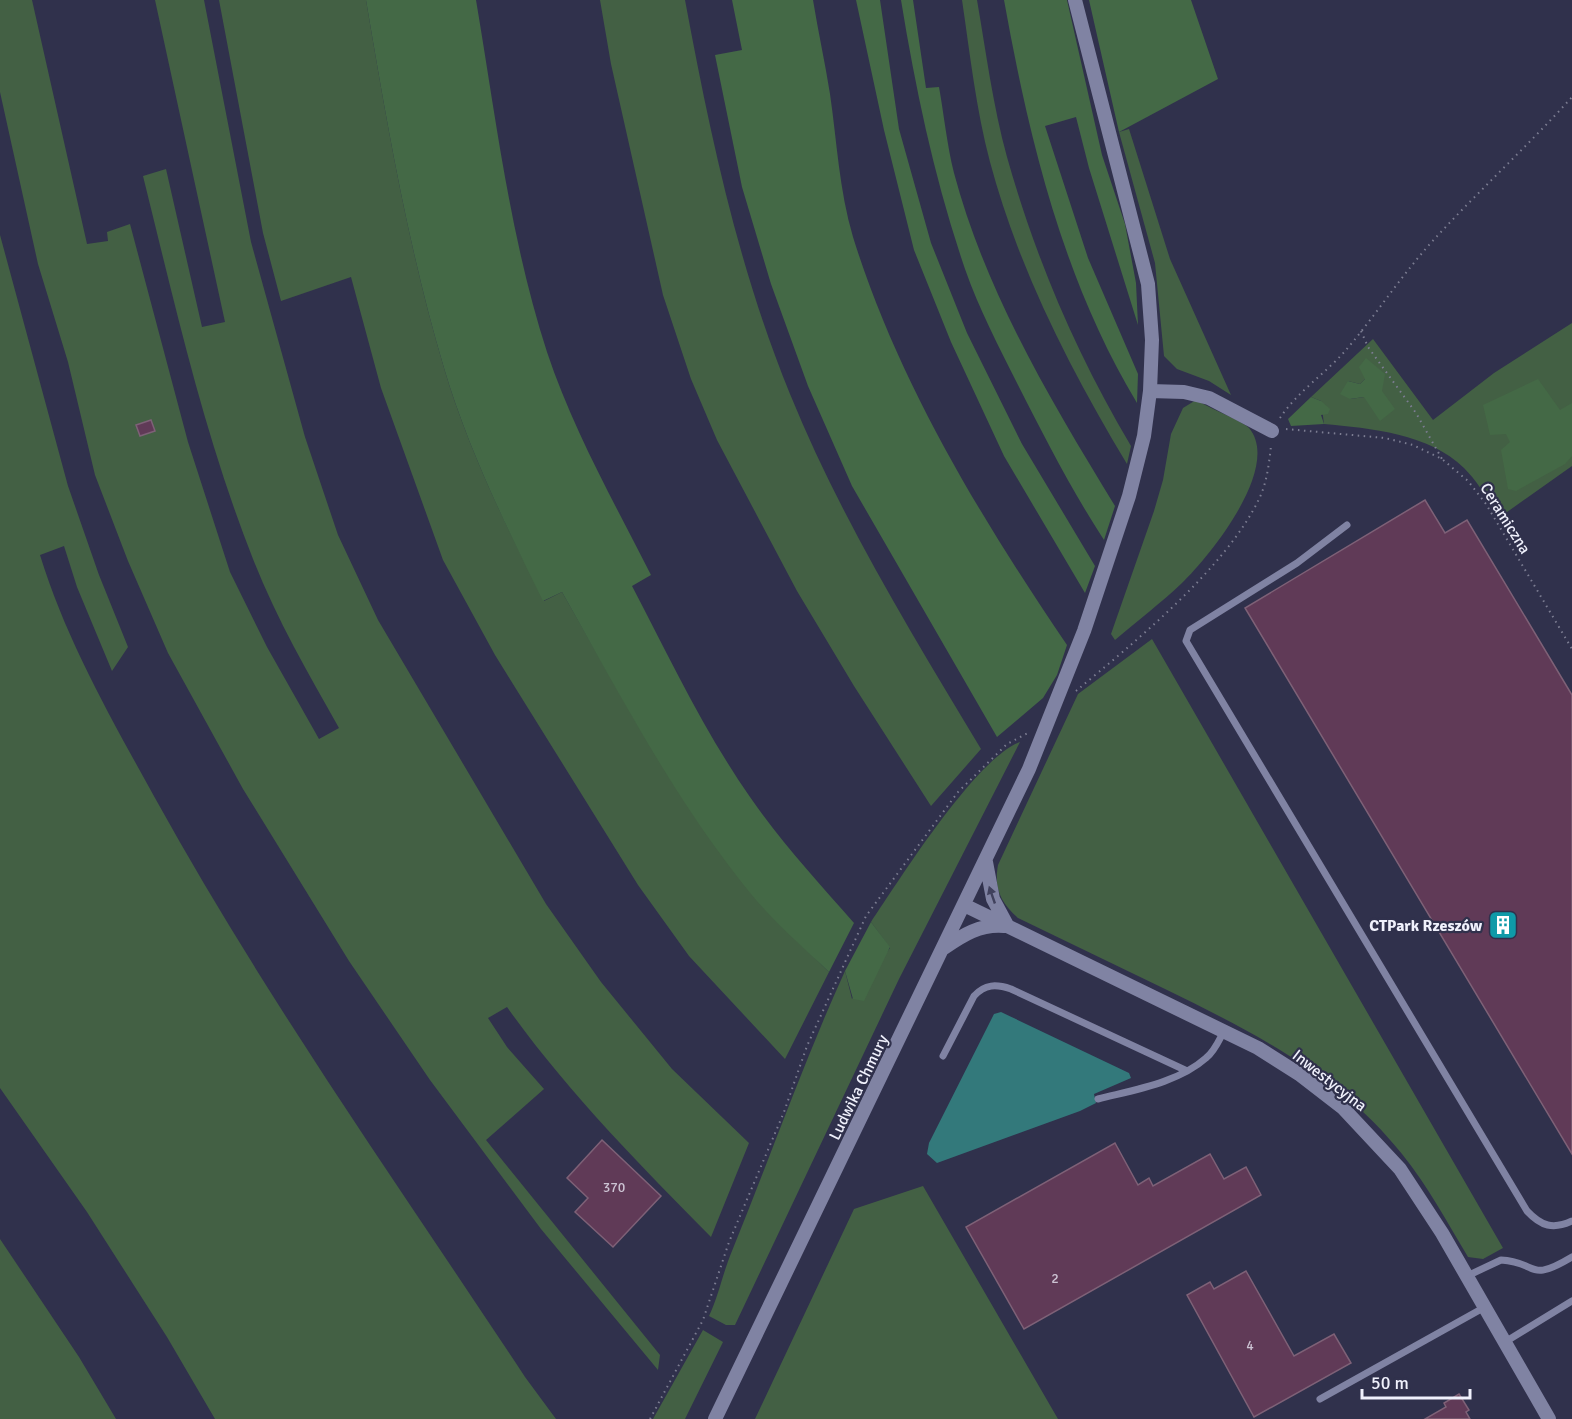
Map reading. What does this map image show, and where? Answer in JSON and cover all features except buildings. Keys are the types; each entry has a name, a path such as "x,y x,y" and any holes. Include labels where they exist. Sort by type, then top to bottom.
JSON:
{"street":[{"name":"Ludwika Chmury","path":"715,1419 1029,769 1084,631 1129,496 1144,436 1150,391 1152,340 1148,284 1075,0"},
{"path":"1150,391 1184,392 1209,398 1272,431"},
{"path":"943,948 981,928 1009,927 993,899 986,873 986,860"},
{"name":"Inwestycyjna","path":"964,905 1224,1031 1299,1074 1363,1126 1417,1192 1549,1419"}],"lane":[{"path":"1347,525 1298,562 1190,630 1186,641 1527,1211 1547,1226 1563,1225 1572,1221"},
{"path":"943,1056 974,996 981,989 994,985 1011,989 1185,1071"},
{"path":"1098,1099 1146,1087 1185,1071 1206,1058 1224,1031"},
{"path":"1467,1276 1501,1260 1539,1272 1554,1268 1572,1257"},
{"path":"1504,1342 1572,1302"},
{"path":"1320,1399 1485,1307"}],"path":[{"path":"1076,691 1146,632 1225,549 1260,498 1269,460 1272,431 1288,405 1330,368 1428,247 1492,177 1572,98"},
{"path":"1361,331 1368,346 1416,413 1442,459"},
{"name":"Ceramiczna","path":"1272,431 1282,429 1307,433 1385,438 1413,445 1442,459 1468,481 1486,504 1572,649"},
{"path":"650,1419 703,1320 729,1242 784,1112 807,1046 866,916 958,792 1007,744 1047,724"}],"shaded area":[{"path":"0,0 32,0 87,244 108,241 107,232 130,224 188,442 230,572 267,647 319,739 339,728 272,603 236,512 205,417 143,176 166,169 202,327 225,322 155,0 204,0 251,242 305,437 338,535 378,620 546,904 601,982 672,1069 749,1143 711,1237 578,1097 507,1007 488,1018 507,1047 544,1089 486,1140 660,1355 658,1370 541,1229 430,1080 349,961 243,789 168,653 128,561 95,475 68,362 38,264 0,92"},
{"path":"219,0 366,0 399,185 431,323 464,428 502,516 544,601 562,592 636,722 791,935 829,972 785,1059 689,956 638,885 495,655 443,560 381,388 351,277 281,301 263,233"},
{"path":"366,0 476,0 497,133 523,266 557,381 595,465 651,575 632,586 717,746 774,830 854,923 829,972 769,914 724,859 650,747 562,592 543,601 515,544 464,428 431,323 399,185"},
{"path":"600,0 685,0 727,200 755,298 790,394 855,531 981,749 931,806 854,686 797,591 717,440 691,379 663,295 611,64"},
{"path":"732,0 813,0 830,94 844,201 853,237 872,291 893,344 945,448 1004,549 1067,645 1057,675 1043,698 997,737 852,486 808,386 771,284 742,187 715,55 742,50"},
{"path":"856,0 880,0 899,129 931,243 967,333 1022,444 1095,566 1085,593 1004,456 951,342 914,250 884,130"},
{"path":"901,0 913,0 926,88 939,87 954,173 967,217 984,261 1022,345 1067,427 1115,506 1104,540 1038,425 971,284 954,236 936,169 920,102"},
{"path":"962,0 977,0 998,118 1018,195 1045,270 1076,342 1131,446 1127,464 1048,318 1002,202 981,122"},
{"path":"1004,0 1067,0 1102,155 1125,224 1136,283 1138,325 1089,168 1076,117 1045,126 1088,258 1138,374 1137,403 1111,356 1089,308 1052,208 1025,104"},
{"path":"1089,0 1191,0 1218,79 1119,132"},
{"path":"1129,129 1170,259 1231,395 1209,381 1177,369 1164,356 1155,263 1119,132"},
{"path":"0,235 68,486 99,575 128,647 112,671 77,587 64,546 40,555 76,649 155,798 242,946 382,1163 525,1377 556,1419 215,1419 167,1337 87,1212 0,1088"},
{"path":"1572,323 1572,466 1500,517 1474,479 1450,457 1434,447 1398,435 1324,424 1321,401 1311,397 1373,339 1433,420 1494,373","holes":["1365,379 1364,397 1350,399 1348,381 1360,384"]},
{"path":"1366,358 1385,374 1382,391 1395,409 1380,421 1364,397 1350,399 1340,394 1348,381 1360,384 1365,379 1359,367"},
{"path":"1538,379 1560,410 1572,403 1572,456 1565,464 1516,491 1508,489 1501,450 1510,442 1506,434 1490,435 1483,405"},
{"path":"1311,397 1321,401 1330,409 1328,414 1321,415 1324,424 1291,426 1288,419"},
{"path":"1196,400 1249,428 1257,445 1256,465 1250,487 1224,532 1194,570 1166,598 1115,640 1111,634 1154,511 1163,480 1171,434 1183,408"},
{"path":"1152,639 1503,1248 1483,1259 1468,1257 1429,1191 1378,1126 1351,1101 1293,1058 1230,1022 1018,918 1003,900 997,881 998,865 1078,694"},
{"path":"1020,742 899,979 735,1325 726,1325 709,1316 801,1076 845,971 852,999 890,948 871,922 939,822 961,795 1002,753"},
{"path":"871,922 890,947 864,1001 853,999 845,971"},
{"path":"1001,1012 1129,1073 1131,1078 1094,1094 1096,1103 1080,1111 937,1163 927,1154 929,1143 994,1014"},
{"path":"923,1186 1058,1419 755,1419 854,1209"},
{"path":"0,1239 79,1357 116,1419 0,1419"},
{"path":"703,1330 723,1342 685,1419 653,1419"}],"place":[{"name":"CTPark Rzeszów","path":"1503,925"}]}
